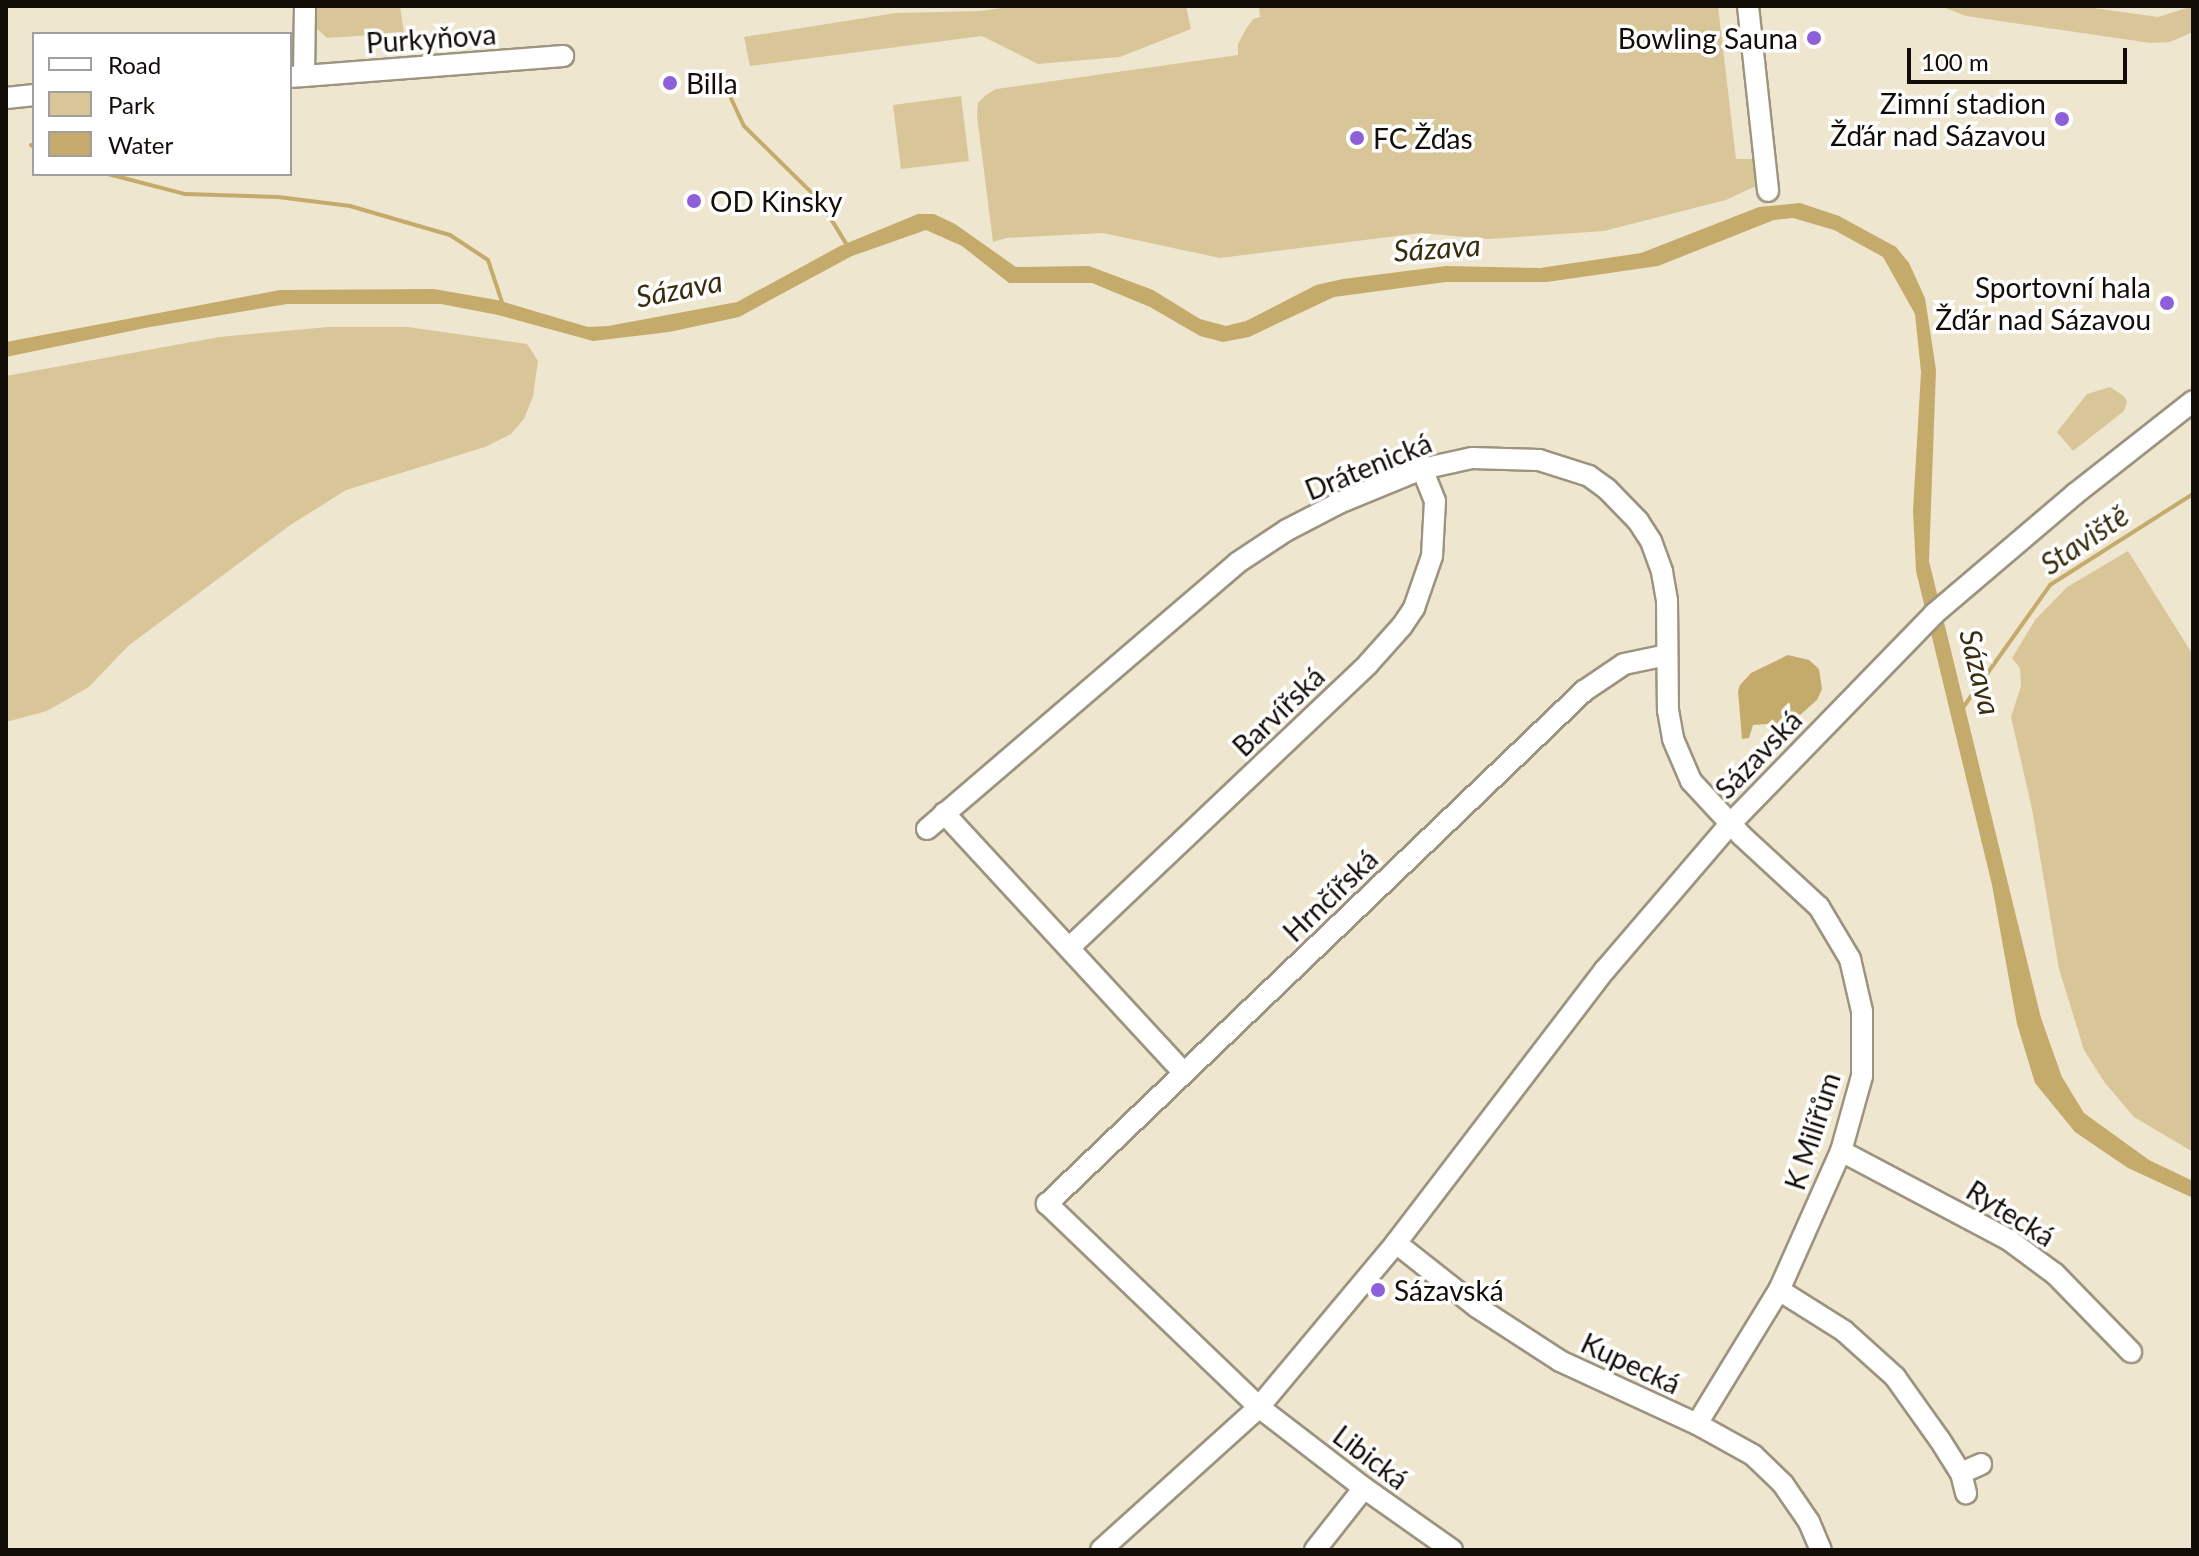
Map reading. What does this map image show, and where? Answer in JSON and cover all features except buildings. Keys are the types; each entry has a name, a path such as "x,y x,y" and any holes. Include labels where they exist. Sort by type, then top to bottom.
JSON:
{"street":[{"name":"Purkyňova","path":"305,6 297,76 563,56"},
{"path":"1748,6 1768,191"},
{"path":"6,98 32,95"},
{"name":"Sázavská","path":"1101,1550 1259,1407 1396,1243 1605,970 1730,824 1934,614 2193,401"},
{"name":"Drátenická","path":"927,829 1237,563 1287,530 1339,503 1422,469 1472,458 1510,457 1565,467 1607,489 1638,521 1651,541 1662,572 1667,601 1668,710 1680,758 1691,781 1730,824"},
{"name":"Barvířská","path":"1069,948 1368,664 1402,626 1414,608 1432,556 1435,501 1422,469"},
{"name":"Hrnčířská","path":"1047,1204 1592,684 1624,664 1667,655"},
{"path":"944,813 1184,1073"},
{"name":"K Milířům","path":"1697,1424 1779,1290 1841,1151 1862,1076 1862,1011 1850,959 1819,907 1730,824"},
{"name":"Rytecká","path":"1841,1151 2009,1240 2055,1274 2131,1352"},
{"name":"Libická","path":"1047,1204 1259,1407 1364,1488 1452,1550"},
{"name":"Kupecká","path":"1396,1243 1477,1307 1560,1361 1697,1424 1753,1455 1783,1484 1809,1522 1821,1550"},
{"path":"1779,1290 1844,1331 1895,1377 1963,1483 1981,1464"},
{"path":"1315,1550 1364,1488"}],"green space":[{"path":"315,6 400,6 404,33 327,38 315,27"},
{"path":"1016,6 1186,6 1191,29 1120,57 1038,64 982,36 750,66 744,37 896,13 980,11"},
{"name":"FC Žďas","path":"1259,6 1718,6 1736,159 1755,159 1758,185 1726,200 1604,231 1489,239 1421,233 1220,258 1103,233 1006,238 993,242 977,116 978,103 986,95 996,89 1238,55 1238,44 1246,29 1253,19 1260,17"},
{"path":"1940,6 2079,6 2158,17 2193,6 2193,32 2170,42 2151,43 1966,16"},
{"path":"961,96 969,161 901,169 893,105"},
{"path":"328,327 408,327 527,344 538,361 533,396 524,419 511,434 485,447 346,490 289,526 128,646 89,687 47,711 6,722 6,376 219,337"},
{"path":"2110,387 2125,397 2124,411 2073,451 2057,432 2087,394"},
{"path":"2128,551 2193,655 2193,1152 2134,1117 2105,1083 2084,1050 2059,969 2032,809 2011,717 2021,686 2020,668 2012,658 2035,620 2067,587"}],"water":[{"path":"1800,203 1839,216 1896,247 1909,263 1925,298 1936,370 1929,561 2041,1018 2062,1077 2084,1113 2149,1160 2193,1181 2193,1198 2128,1168 2075,1132 2035,1083 2017,1024 1992,885 1916,571 1913,511 1921,372 1915,314 1883,257 1834,230 1793,218 1774,220 1658,266 1547,282 1446,282 1334,297 1249,337 1223,342 1200,336 1150,307 1092,283 1009,283 962,246 926,230 852,256 739,317 669,332 593,341 498,315 441,304 287,304 150,327 6,357 6,342 280,290 434,289 497,300 588,327 608,326 737,302 840,246 918,214 934,214 955,224 1016,267 1089,266 1153,290 1200,319 1226,326 1246,321 1316,285 1343,279 1446,266 1540,268 1641,253 1759,207"},
{"path":"1788,655 1809,660 1819,669 1822,689 1817,700 1800,715 1780,723 1753,725 1749,738 1742,739 1740,685 1751,673"}],"waterway":[{"path":"729,94 744,126 820,201 847,245"},
{"path":"116,176 185,194 278,197 350,206 450,235 488,260 503,305"},
{"name":"Staviště","path":"1962,709 2050,585 2193,494"}],"place":[{"name":"Bowling Sauna","path":"1814,38"},
{"name":"Billa","path":"670,83"},
{"name":"Zimní stadion Žďár nad Sázavou","path":"2062,119"},
{"name":"FC Žďas","path":"1357,138"},
{"name":"OD Kinsky","path":"694,201"},
{"name":"Sportovní hala Žďár nad Sázavou","path":"2167,303"},
{"name":"Sázavská","path":"1378,1290"}],"water label":[{"name":"Sázava","path":"1437,247"},
{"name":"Sázava","path":"679,288"},
{"name":"Sázava","path":"1981,672"}]}
